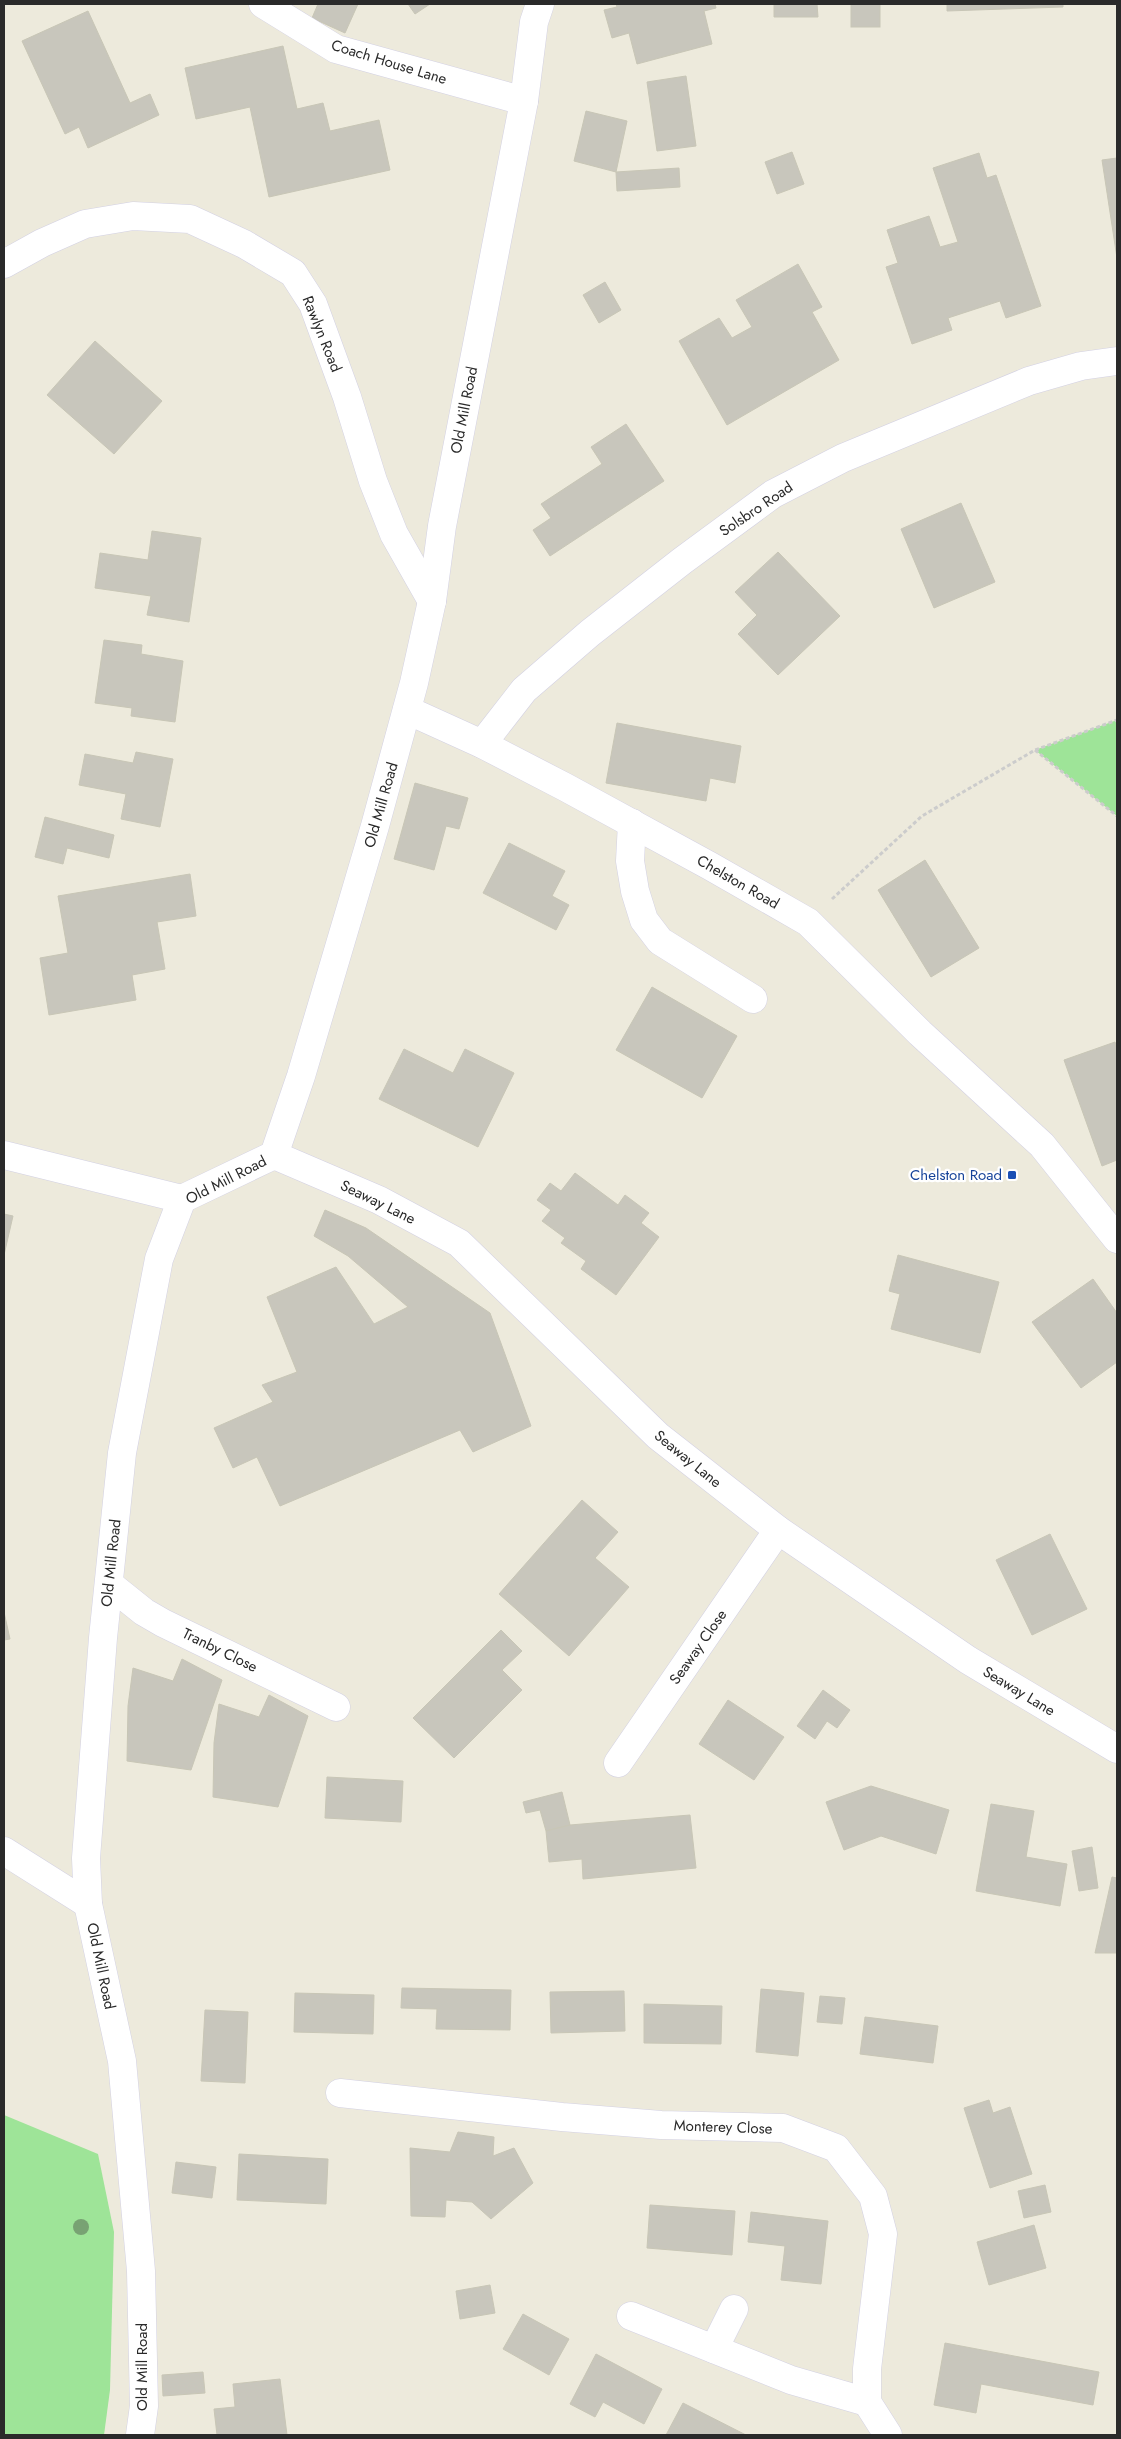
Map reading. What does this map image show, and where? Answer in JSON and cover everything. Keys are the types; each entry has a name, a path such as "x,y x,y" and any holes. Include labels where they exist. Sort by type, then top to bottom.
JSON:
{"street":[{"name":"Coach House Lane","path":"263,4 336,49 524,101"},
{"name":"Old Mill Road","path":"140,2435 144,2406 141,2271 122,2061 88,1904 86,1858 122,1452 159,1259 182,1200 274,1155 301,1076 407,710 432,601 442,526 524,101 534,22 540,4"},
{"name":"Rawlyn Road","path":"4,264 42,243 85,224 133,216 190,219 244,244 293,274 313,304 394,534 432,601"},
{"name":"Solsbro Road","path":"482,744 524,690 590,633 682,560 773,494 843,458 1028,381 1081,366 1117,361"},
{"name":"Chelston Road","path":"407,710 482,744 632,823 808,922 920,1033 1042,1145 1117,1239"},
{"path":"632,823 630,861 635,891 644,920 660,942 752,999"},
{"path":"4,1155 182,1200"},
{"name":"Seaway Lane","path":"274,1155 378,1200 459,1243 658,1436 778,1530 968,1660 1117,1749"},
{"name":"Seaway Close","path":"618,1763 778,1530"},
{"name":"Tranby Close","path":"109,1584 144,1612 336,1707"},
{"path":"4,1851 88,1904"},
{"name":"Monterey Close","path":"340,2093 562,2117 661,2125 783,2128 836,2148 873,2196 883,2234 867,2369 867,2402"},
{"path":"714,2349 734,2309"},
{"path":"631,2316 714,2349 743,2363 791,2380 867,2402 888,2435"}],"path":[{"path":"808,922 922,816 1035,750 1117,720"},
{"path":"1035,750 1117,816"}],"green space":[{"path":"1117,720 1117,816 1035,750"},
{"path":"4,2115 98,2154 114,2232 110,2390 104,2435 4,2435"}],"building":[{"path":"318,4 358,4 345,33 312,18"},
{"path":"408,4 430,4 415,14"},
{"path":"616,4 715,4 716,8 704,11 712,44 637,64 629,33 612,38 604,10 617,7"},
{"path":"774,4 817,4 818,17 774,17"},
{"path":"851,4 880,4 880,27 851,27"},
{"path":"947,4 1063,4 1063,7 947,11"},
{"path":"88,11 130,103 150,94 159,115 88,148 79,127 65,134 22,41"},
{"path":"283,46 297,109 323,103 330,131 379,120 390,170 269,197 250,107 196,119 185,68"},
{"path":"686,76 696,146 657,151 647,82"},
{"path":"586,111 627,121 616,172 574,161"},
{"path":"792,152 804,184 777,194 765,162"},
{"path":"979,153 987,178 996,175 1041,306 1006,318 1000,301 948,318 952,330 912,344 886,267 898,263 887,230 929,216 940,247 958,242 933,168"},
{"path":"1117,158 1117,258 1102,160"},
{"path":"679,168 680,187 617,191 616,172"},
{"path":"798,264 822,307 812,312 839,360 727,425 679,341 719,318 732,338 752,327 736,300"},
{"path":"605,282 621,310 599,323 583,295"},
{"path":"95,341 162,401 114,454 47,395"},
{"path":"626,424 664,481 550,556 533,530 551,518 541,504 602,464 591,447"},
{"path":"961,503 995,582 934,608 901,529"},
{"path":"152,531 201,538 189,622 147,615 151,596 95,588 100,553 148,560"},
{"path":"778,552 840,616 778,675 738,634 757,615 735,592"},
{"path":"104,640 142,645 141,654 183,661 175,722 131,716 132,708 95,703"},
{"path":"617,723 741,746 735,783 710,778 706,801 606,783"},
{"path":"136,752 173,759 160,827 121,819 126,794 79,785 85,754 133,763"},
{"path":"415,783 468,798 459,829 446,826 434,870 394,859"},
{"path":"45,817 114,835 109,858 67,848 63,864 35,857"},
{"path":"509,843 565,871 552,896 569,905 556,930 483,893"},
{"path":"925,860 979,948 931,977 878,890"},
{"path":"190,874 196,916 157,922 165,969 132,975 136,1000 49,1015 40,958 68,953 58,896"},
{"path":"652,987 737,1036 702,1098 616,1050"},
{"path":"1115,1042 1117,1049 1117,1160 1102,1166 1064,1060"},
{"path":"404,1049 453,1073 465,1049 514,1073 478,1147 379,1099"},
{"path":"575,1173 618,1205 625,1195 649,1213 641,1223 659,1237 616,1295 581,1269 586,1261 561,1243 565,1238 542,1221 551,1210 537,1200 550,1183 561,1191"},
{"path":"325,1210 366,1228 490,1313 531,1426 473,1452 460,1430 280,1506 257,1457 233,1468 214,1428 273,1402 262,1385 297,1372 267,1297 336,1267 374,1324 408,1307 348,1256 314,1236"},
{"path":"4,1214 13,1216 4,1255"},
{"path":"898,1255 999,1282 980,1353 891,1329 900,1294 889,1291"},
{"path":"1093,1279 1117,1313 1117,1362 1081,1388 1032,1322"},
{"path":"582,1500 618,1532 595,1558 629,1587 569,1656 499,1594"},
{"path":"1050,1534 1087,1609 1032,1635 996,1560"},
{"path":"4,1612 10,1639 4,1640"},
{"path":"501,1630 522,1651 502,1670 522,1690 454,1758 413,1718"},
{"path":"182,1659 222,1680 191,1770 127,1761 128,1706 133,1668 173,1681"},
{"path":"823,1690 850,1710 837,1728 827,1721 815,1739 797,1726"},
{"path":"269,1695 308,1716 278,1807 213,1797 214,1743 219,1704 259,1717"},
{"path":"728,1700 784,1737 754,1780 699,1744"},
{"path":"327,1777 403,1781 401,1822 325,1818"},
{"path":"871,1786 949,1810 936,1854 881,1836 844,1850 826,1802"},
{"path":"562,1792 570,1825 546,1831 540,1810 526,1813 523,1802"},
{"path":"991,1804 1034,1811 1026,1857 1067,1864 1060,1906 976,1891"},
{"path":"690,1815 696,1868 583,1879 582,1859 549,1862 546,1831 570,1825"},
{"path":"1092,1847 1098,1888 1079,1891 1072,1851"},
{"path":"1112,1877 1117,1878 1117,1953 1095,1953"},
{"path":"402,1988 511,1990 510,2030 436,2029 437,2009 401,2008"},
{"path":"761,1989 804,1993 798,2056 756,2052"},
{"path":"624,1991 625,2031 551,2033 550,1992"},
{"path":"295,1993 374,1995 373,2034 294,2032"},
{"path":"820,1996 845,1998 842,2024 817,2022"},
{"path":"644,2004 722,2006 721,2044 644,2043"},
{"path":"205,2010 248,2012 245,2083 201,2081"},
{"path":"865,2017 938,2026 933,2063 860,2054"},
{"path":"989,2100 993,2113 1010,2107 1032,2174 990,2188 964,2108"},
{"path":"458,2132 494,2137 493,2156 514,2148 533,2183 491,2219 472,2202 446,2200 445,2217 411,2216 410,2148 450,2152"},
{"path":"239,2154 328,2159 326,2204 237,2200"},
{"path":"176,2162 216,2167 212,2198 172,2193"},
{"path":"1045,2185 1051,2212 1024,2218 1018,2191"},
{"path":"650,2205 735,2211 732,2255 647,2248"},
{"path":"751,2212 828,2221 821,2284 781,2280 785,2246 748,2242"},
{"path":"1034,2225 1046,2268 989,2285 977,2242"},
{"path":"490,2285 495,2313 460,2319 456,2291"},
{"path":"523,2314 569,2339 549,2375 503,2349"},
{"path":"945,2343 1099,2372 1093,2405 981,2384 976,2413 934,2405"},
{"path":"596,2354 662,2389 644,2424 603,2402 595,2417 570,2404"},
{"path":"203,2372 205,2393 163,2396 162,2375"},
{"path":"280,2379 287,2435 217,2435 214,2409 235,2407 233,2384"},
{"path":"683,2403 746,2435 666,2435"}],"place":[{"name":"Chelston Road","path":"1012,1175"}]}
